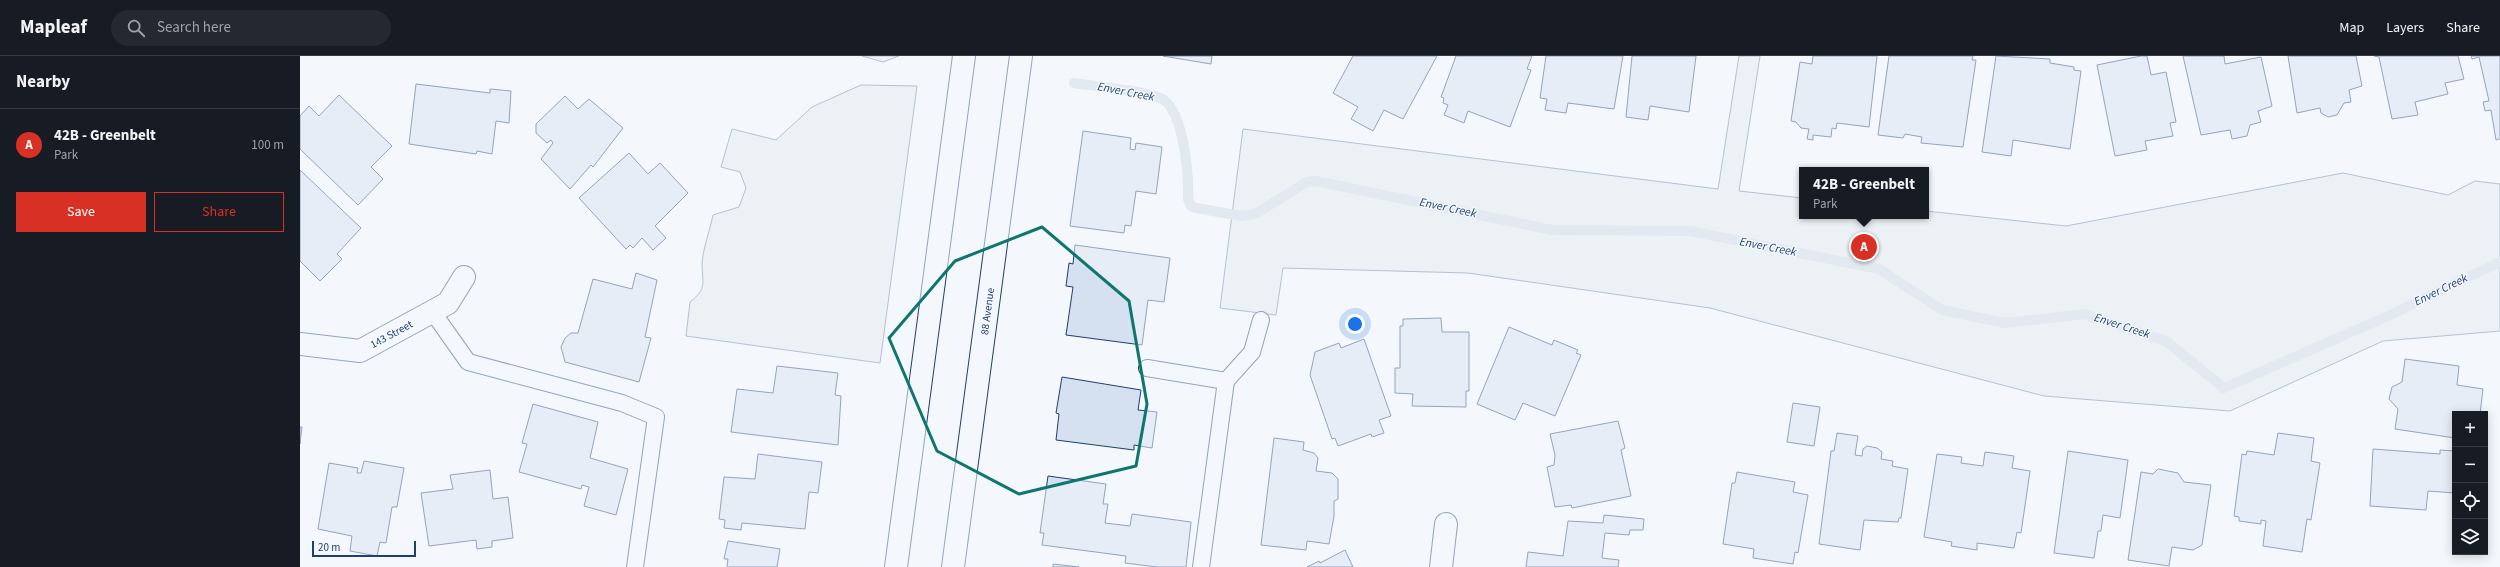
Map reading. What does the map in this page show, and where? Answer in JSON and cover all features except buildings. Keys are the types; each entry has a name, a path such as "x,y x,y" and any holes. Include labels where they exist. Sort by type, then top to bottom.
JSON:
{"main road":[{"path":"896,567 964,56"},
{"name":"88 Avenue","path":"953,567 1021,56"},
{"name":"143 Street","path":"300,344 360,351 448,303 464,276"},
{"path":"1441,567 1446,524"}],"lane":[{"path":"432,311 468,362 622,403 656,417 634,567"},
{"path":"1201,567 1226,381 1252,352 1261,320"},
{"path":"1147,368 1226,381"}],"highlighted area":[{"path":"1042,227 1129,301 1147,404 1136,466 1019,494 937,451 889,338 955,261"}],"shaded area":[{"path":"862,56 899,56 883,62"},
{"path":"1739,56 1760,56 1739,191 1799,198 1799,219 1929,219 1929,211 2066,226 2343,173 2448,195 2475,181 2500,184 2500,331 2383,341 2230,411 2044,396 1710,308 1468,273 1283,268 1276,315 1220,308 1243,129 1718,189"},
{"path":"861,85 917,86 880,363 686,336 690,302 702,289 702,264 705,245 713,215 739,207 746,188 740,172 721,167 732,129 776,140 812,107"}],"waterway":[{"name":"Enver Creek","path":"1074,83 1134,91 1164,100 1171,108 1181,132 1186,161 1188,199 1191,206 1196,208 1241,216 1255,214 1307,182 1316,181 1552,230 1690,231 1879,269 1942,310 2005,323 2084,314 2166,341 2224,388 2388,316 2500,262"}],"place":[{"name":"42B - Greenbelt","path":"1864,247"}]}
